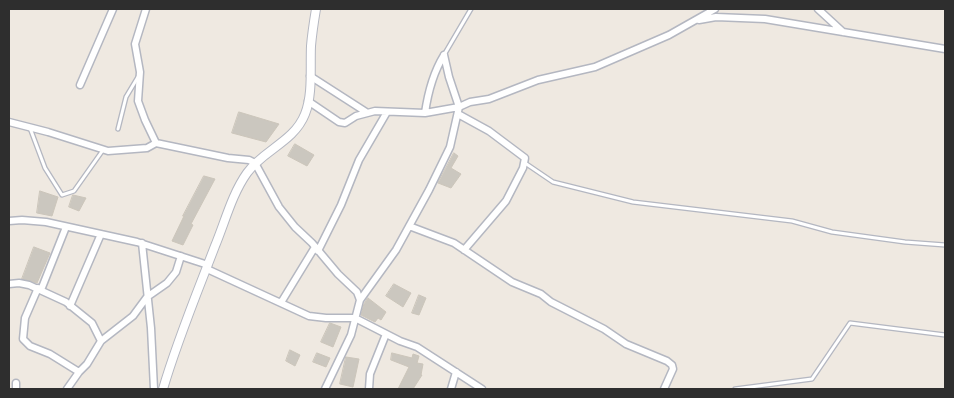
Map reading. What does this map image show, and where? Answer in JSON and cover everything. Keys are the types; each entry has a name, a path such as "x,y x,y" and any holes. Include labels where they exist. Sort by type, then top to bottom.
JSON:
{"street":[{"path":"80,85 113,9"},
{"path":"146,9 135,44 140,72 138,101 144,120 156,143"},
{"path":"163,389 174,353 231,203 247,173 288,139 306,114 311,44 316,9"},
{"path":"308,101 339,122 345,123 366,112 375,110 425,113 459,111 470,102 490,99 538,80 603,64 669,35 715,9"},
{"path":"818,9 844,33"},
{"path":"695,20 716,17 766,19 945,49"},
{"path":"325,389 351,335 360,300 396,250 450,148 459,111 444,55"},
{"path":"425,113 428,92 444,55"},
{"path":"310,76 366,112"},
{"path":"459,111 490,131 525,158 525,162 506,200 464,250"},
{"path":"279,302 282,301 316,248 341,205 359,160 387,112"},
{"path":"9,122 108,151 147,148 156,143 228,158 249,160 256,164 279,207 295,228 357,292 360,300"},
{"path":"9,222 22,220 66,226 142,243 207,267 309,316 356,318 400,342 417,348 482,389"},
{"path":"66,226 40,289 25,318 23,339 30,346 50,354 79,372"},
{"path":"409,226 442,237 512,282 541,294 551,302 604,329 626,344 672,365 673,369 664,389"},
{"path":"70,306 101,234"},
{"path":"142,243 152,328 154,389"},
{"path":"67,389 79,372 88,364 101,341 134,316 147,297 167,283 176,272 180,256"},
{"path":"9,284 19,283 40,289 70,306 92,323 101,341"},
{"path":"369,389 370,374 386,334"},
{"path":"451,389 456,372"}],"lane":[{"path":"444,55 472,9"},
{"path":"118,129 126,97 140,72"},
{"path":"30,128 44,168 62,195 74,191 104,149"},
{"path":"525,162 553,182 633,202 792,221 832,232 872,238 945,244"},
{"path":"735,389 812,378 850,323 945,335"}],"building":[{"path":"239,112 279,124 266,142 232,133"},
{"path":"295,144 314,155 307,166 288,156"},
{"path":"454,153 458,156 451,168 461,174 451,188 438,183"},
{"path":"204,176 215,179 191,224 193,225 183,245 172,241 183,216"},
{"path":"40,191 58,197 52,216 37,213"},
{"path":"73,195 86,198 79,211 69,207"},
{"path":"34,247 50,253 37,283 22,279"},
{"path":"394,284 411,293 403,307 386,296"},
{"path":"419,295 426,298 419,315 412,313"},
{"path":"368,298 386,312 381,320 378,318 375,322 361,315"},
{"path":"330,323 341,327 333,347 321,342"},
{"path":"290,350 300,355 295,366 286,361"},
{"path":"317,353 330,358 326,367 313,362"},
{"path":"392,353 412,358 413,354 419,356 417,363 423,364 422,375 413,389 398,389 409,367 391,360"},
{"path":"346,357 359,359 353,387 340,384"}]}
